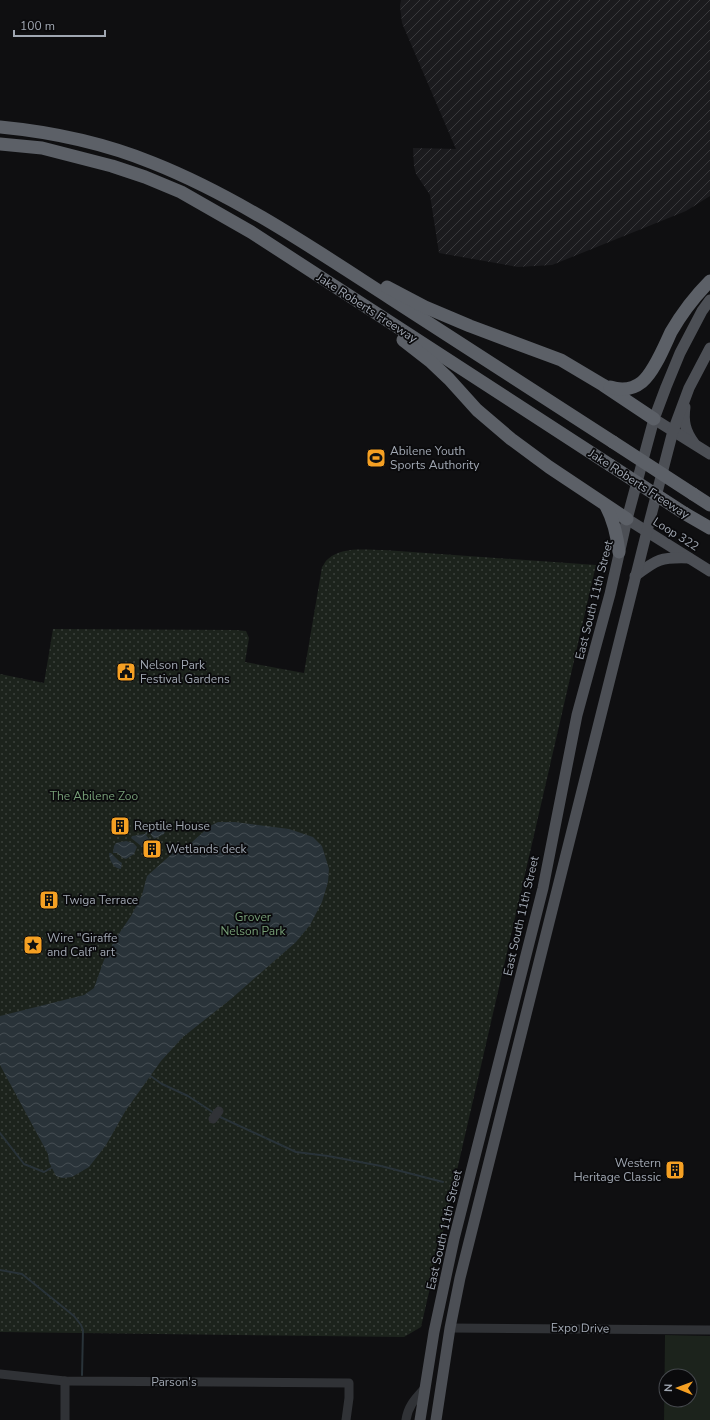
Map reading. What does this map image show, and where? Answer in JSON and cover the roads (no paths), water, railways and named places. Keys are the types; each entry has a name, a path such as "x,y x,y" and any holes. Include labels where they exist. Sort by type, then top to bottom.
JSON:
{"highway":[{"name":"Jake Roberts Freeway","path":"0,127 41,131 79,139 152,162 193,180 238,204 318,252 710,505"},
{"name":"Jake Roberts Freeway","path":"0,144 42,148 112,166 181,192 229,218 684,513 710,528"},
{"path":"318,252 425,307 470,326 562,360 654,418"},
{"path":"320,278 430,361 449,379 477,410 511,439 627,519"},
{"path":"603,385 620,390 632,388 643,382 651,371 672,330 698,293 710,281"},
{"path":"605,505 613,518 619,552"}],"main road":[{"name":"East South 11th Street","path":"420,1420 434,1332 454,1239 542,888 577,715 610,594 627,519 654,418 680,353 702,311 710,300"},
{"path":"436,1420 450,1328 460,1278 635,576 673,431 686,396 710,348"},
{"path":"686,396 684,416 685,427 689,436 697,446"},
{"path":"654,418 710,454"},
{"name":"Loop 322","path":"627,519 710,571"},
{"path":"635,576 655,562 664,558 689,558"},
{"path":"434,1332 450,1328"}],"street":[{"name":"Expo Drive","path":"450,1328 710,1330"},
{"name":"Parson's","path":"0,1374 65,1381 349,1384 346,1420"},
{"path":"65,1381 65,1420"},
{"path":"406,1420 411,1403 424,1389"}],"water":[{"path":"218,822 235,822 289,829 313,837 322,846 329,869 328,882 322,902 310,925 296,942 231,999 183,1037 161,1061 126,1110 106,1145 89,1167 72,1177 62,1178 56,1176 49,1162 48,1154 0,1065 0,1016 84,995 94,988 104,960 142,895 147,876 175,851 191,843 210,826"},
{"path":"148,824 164,825 166,827 164,834 154,839 148,832 146,835 152,843 145,849 131,838 132,836 145,834 146,832 144,830"},
{"path":"126,841 133,843 137,847 134,854 126,859 117,853 113,853 116,843"},
{"path":"109,853 111,853 122,863 121,869 118,869 112,864"}],"waterway":[{"path":"149,1075 162,1084 188,1096 214,1113"},
{"path":"218,1116 296,1152 328,1156 381,1166 443,1182"},
{"path":"0,1133 24,1164 44,1172 53,1167"},
{"path":"0,1270 22,1274 74,1316 83,1330 82,1375"}],"place":[{"name":"Abilene Youth Sports Authority","path":"376,458"},
{"name":"Nelson Park Festival Gardens","path":"126,672"},
{"name":"Reptile House","path":"120,826"},
{"name":"Wetlands deck","path":"152,849"},
{"name":"Twiga Terrace","path":"49,900"},
{"name":"Wire \"Giraffe and Calf\" art","path":"33,945"},
{"name":"Western Heritage Classic","path":"675,1170"}],"park label":[{"name":"The Abilene Zoo","path":"94,796"},
{"name":"Grover Nelson Park","path":"253,924"}]}
